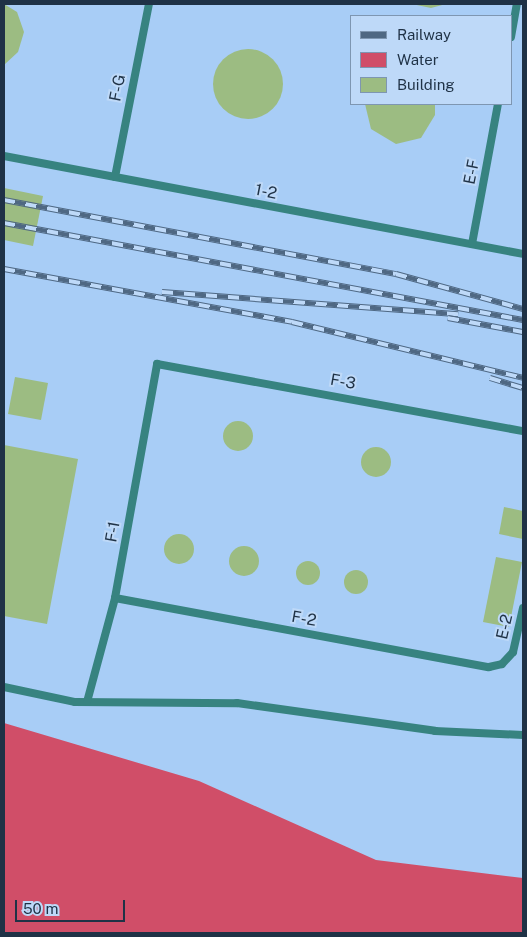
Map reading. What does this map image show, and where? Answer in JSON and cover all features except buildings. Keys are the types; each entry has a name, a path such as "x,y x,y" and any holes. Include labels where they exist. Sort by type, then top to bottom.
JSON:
{"lane":[{"name":"F-G","path":"115,177 149,4"},
{"path":"512,32 517,4"},
{"name":"E-F","path":"472,244 498,105"},
{"name":"1-2","path":"4,156 523,254"},
{"name":"F-3","path":"157,364 523,432"},
{"name":"F-1","path":"87,702 115,598 157,364"},
{"name":"F-2","path":"115,598 489,667"},
{"name":"E-2","path":"489,667 502,664 513,652 523,608"},
{"path":"4,687 87,702 238,703 435,731 523,735"}],"water":[{"path":"4,723 199,781 376,860 523,878 523,933 4,933"}],"railway":[{"path":"4,200 396,274 523,309"},
{"path":"4,223 523,320"},
{"path":"4,269 292,322 523,378"},
{"path":"162,292 458,314"},
{"path":"448,318 523,332"},
{"path":"490,378 523,388"}]}
